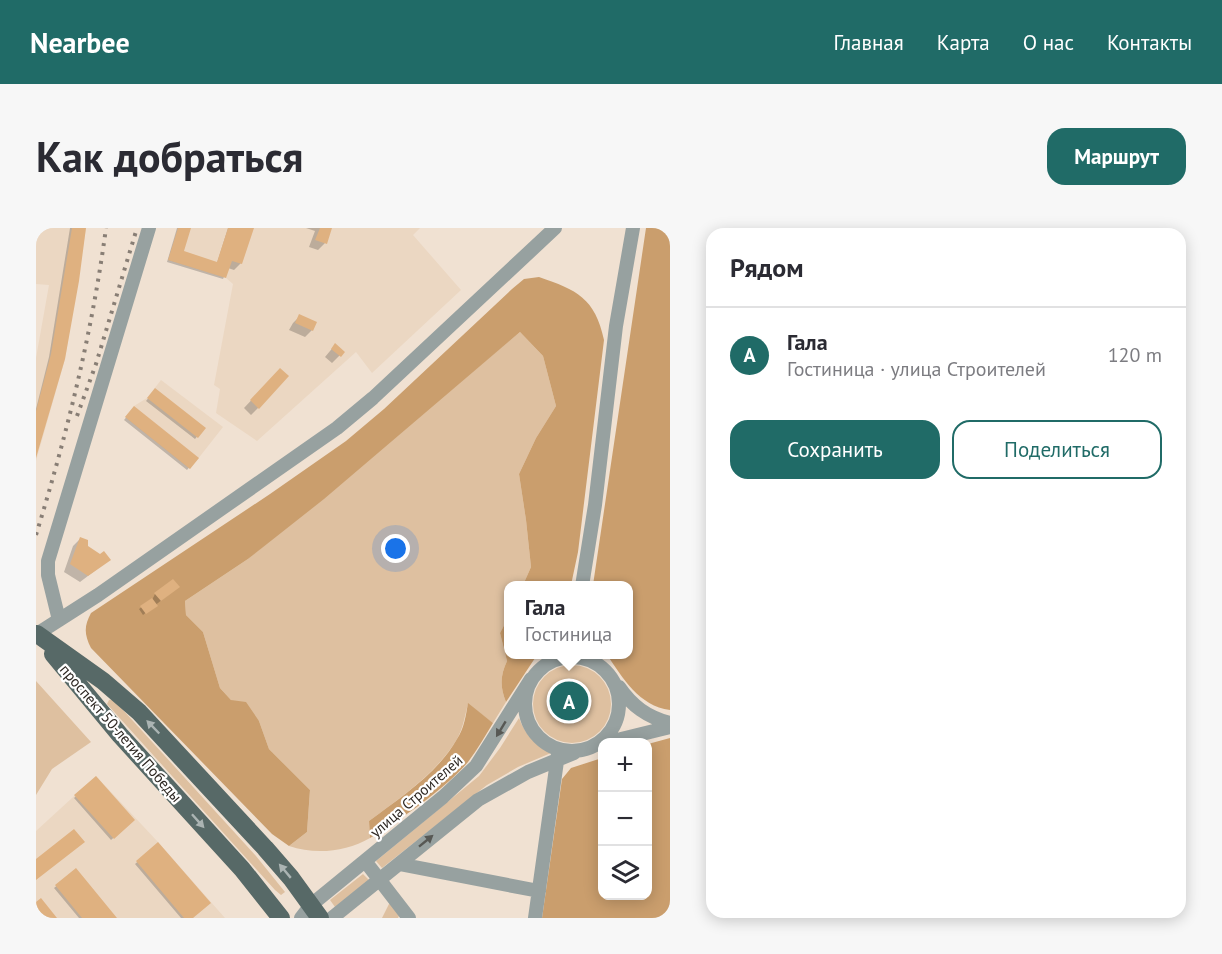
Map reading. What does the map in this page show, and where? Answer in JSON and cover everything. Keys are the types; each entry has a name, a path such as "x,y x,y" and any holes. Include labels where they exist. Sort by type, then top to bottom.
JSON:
{"main road":[{"name":"проспект 50-летия Победы","path":"37,633 103,681 139,712 265,848 310,914"},
{"name":"проспект 50-летия Победы","path":"37,633 120,735 242,869 281,918"}],"street":[{"path":"59,620 48,574 48,561 149,228"},
{"path":"583,581 595,505 616,326 633,228"},
{"path":"37,633 98,595 337,428 381,390 551,230"},
{"name":"улица Строителей","path":"310,914 365,861 450,791 476,766 546,659"},
{"path":"557,755 530,727 525,710 526,692 535,675 549,662 560,659"},
{"path":"587,659 602,667"},
{"path":"597,659 631,703 649,716 670,725"},
{"path":"607,738 619,717 620,699 615,682"},
{"path":"623,738 670,725"},
{"path":"332,918 478,800 557,755 578,752 598,745"},
{"path":"535,918 557,755"},
{"path":"365,861 409,918"},
{"path":"399,864 539,891"}],"shaded area":[{"path":"36,228 86,228 65,359 36,461 36,358 49,285 36,284"},
{"path":"178,228 420,228 413,235 461,290 372,373 356,352 257,441 216,413 220,389 214,385 233,284 226,278 168,260"},
{"path":"646,228 670,228 670,710 649,703 641,697 610,659 633,659 633,581 594,581"},
{"path":"539,277 564,286 582,298 595,314 604,340 578,552 572,581 525,581 531,567 519,474 536,438 556,406 543,356 520,332 324,499 248,559 185,601 186,615 203,632 220,688 231,700 246,702 259,721 269,749 310,790 307,832 289,846 272,834 91,648 86,626 91,613 346,441 384,409 524,279"},
{"path":"520,332 543,356 556,406 536,438 519,474 531,567 525,581 504,581 504,625 500,633 504,659 507,661 502,682 506,702 493,723 468,704 461,731 449,751 429,774 369,821 370,838 361,843 330,851 309,851 289,846 307,832 310,790 269,749 259,721 231,700 220,688 203,632 186,615 185,601 248,559"},
{"path":"161,380 223,427 190,469 125,417 134,406 147,398"},
{"path":"504,625 504,649 500,633"},
{"path":"506,659 534,659 506,702 502,682"},
{"path":"572,665 587,668 599,677 608,689 611,704 608,719 599,731 587,740 572,743 557,740 545,731 536,719 533,704 536,689 545,677 557,668"},
{"path":"36,681 91,742 52,769 36,795"},
{"path":"113,699 256,856 285,892 281,895 275,890 107,704"},
{"path":"468,703 493,723 468,762 422,803 370,838 369,821 418,784 449,751 461,731"},
{"path":"519,718 524,730 532,739 551,753 518,767 487,785 382,868 376,861 479,776"},
{"path":"670,738 670,918 542,918 562,779 571,768 598,759 598,900 652,900 652,743"},
{"path":"96,776 225,918 36,918 36,831"},
{"path":"363,874 369,880 335,907 330,900"},
{"path":"390,902 400,914 398,918 382,918"}],"building":[{"path":"72,228 86,228 79,281 65,359 36,458 36,411 51,354"},
{"path":"178,228 191,228 184,251 217,262 228,228 254,228 242,264 232,261 226,278 168,260"},
{"path":"320,228 332,228 327,244 315,240"},
{"path":"299,314 317,322 313,331 295,323"},
{"path":"335,343 345,352 341,357 331,349"},
{"path":"280,368 289,376 259,409 250,400"},
{"path":"155,388 206,428 198,438 147,398"},
{"path":"134,406 199,458 190,469 125,417"},
{"path":"80,537 88,540 88,546 100,554 104,551 111,560 88,576 70,564"},
{"path":"173,579 180,587 161,601 154,593"},
{"path":"152,598 158,606 146,614 140,606"},
{"path":"96,776 135,820 114,839 74,795"},
{"path":"74,829 85,842 36,880 36,859"},
{"path":"158,842 211,903 193,918 184,918 136,861"},
{"path":"76,868 117,918 82,918 55,885"},
{"path":"41,898 57,918 36,918 36,902"}],"railway":[{"path":"36,535 77,383 94,306 106,228"},
{"path":"77,416 96,364 137,228"}],"place":[{"name":"Гала","path":"569,701"}]}
